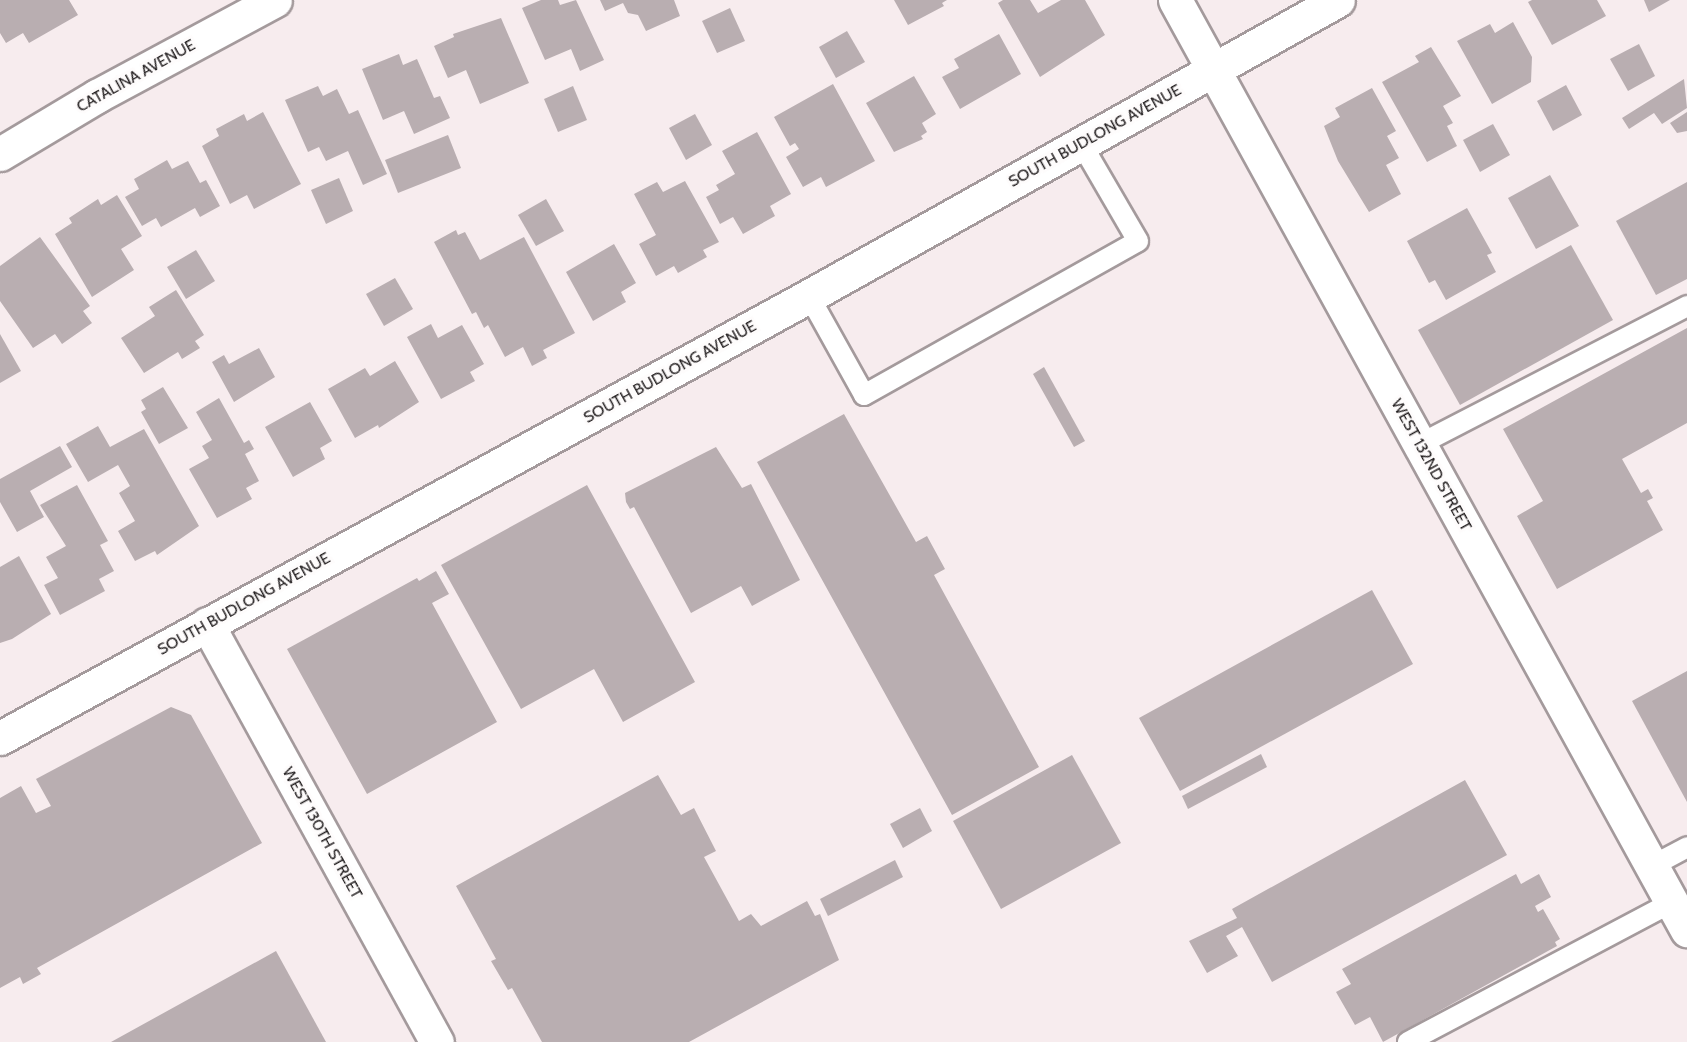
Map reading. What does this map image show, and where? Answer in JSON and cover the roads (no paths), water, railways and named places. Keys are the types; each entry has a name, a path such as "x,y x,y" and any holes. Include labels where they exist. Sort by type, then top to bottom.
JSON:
{"street":[{"name":"CATALINA AVENUE","path":"0,154 97,96 274,0"},
{"name":"WEST 132ND STREET","path":"1175,0 1680,916"},
{"name":"SOUTH BUDLONG AVENUE","path":"0,738 809,296 1338,0"},
{"name":"WEST 130TH STREET","path":"207,624 437,1042"}],"lane":[{"path":"809,296 864,395 1128,247 1138,241 1081,143"},
{"path":"1420,444 1687,306"},
{"path":"1652,866 1687,847"},
{"path":"1408,1042 1680,916"}]}
